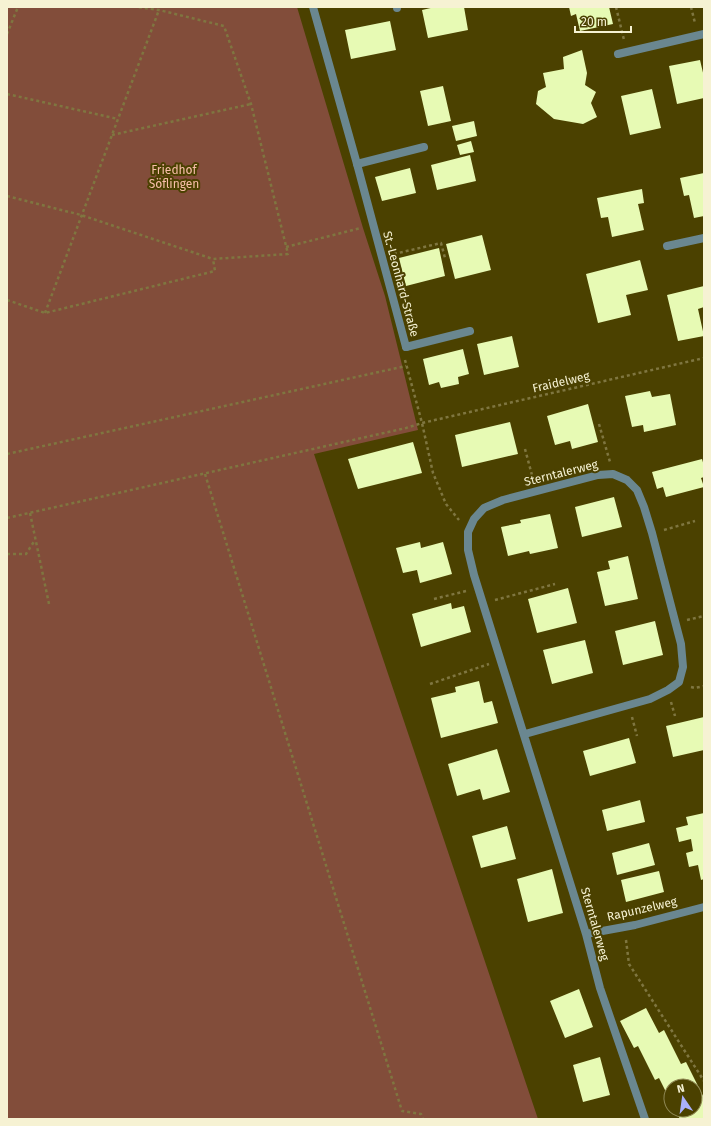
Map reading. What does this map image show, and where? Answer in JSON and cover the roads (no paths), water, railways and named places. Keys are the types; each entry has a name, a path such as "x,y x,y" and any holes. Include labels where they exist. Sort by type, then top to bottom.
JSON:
{"street":[{"name":"St.-Leonhard-Straße","path":"313,7 406,347 470,331"},
{"path":"618,54 704,34"},
{"path":"357,164 424,147"},
{"path":"667,246 704,238"},
{"name":"Sterntalerweg","path":"525,734 650,699 668,690 679,682 683,667 681,644 644,507 637,490 628,480 613,474 598,475 536,491 503,500 484,508 474,519 468,532 468,550 478,588 525,734 586,934 600,988 645,1119"},
{"name":"Rapunzelweg","path":"586,934 635,925 704,907"}],"park label":[{"name":"Friedhof Söflingen","path":"174,177"}]}
